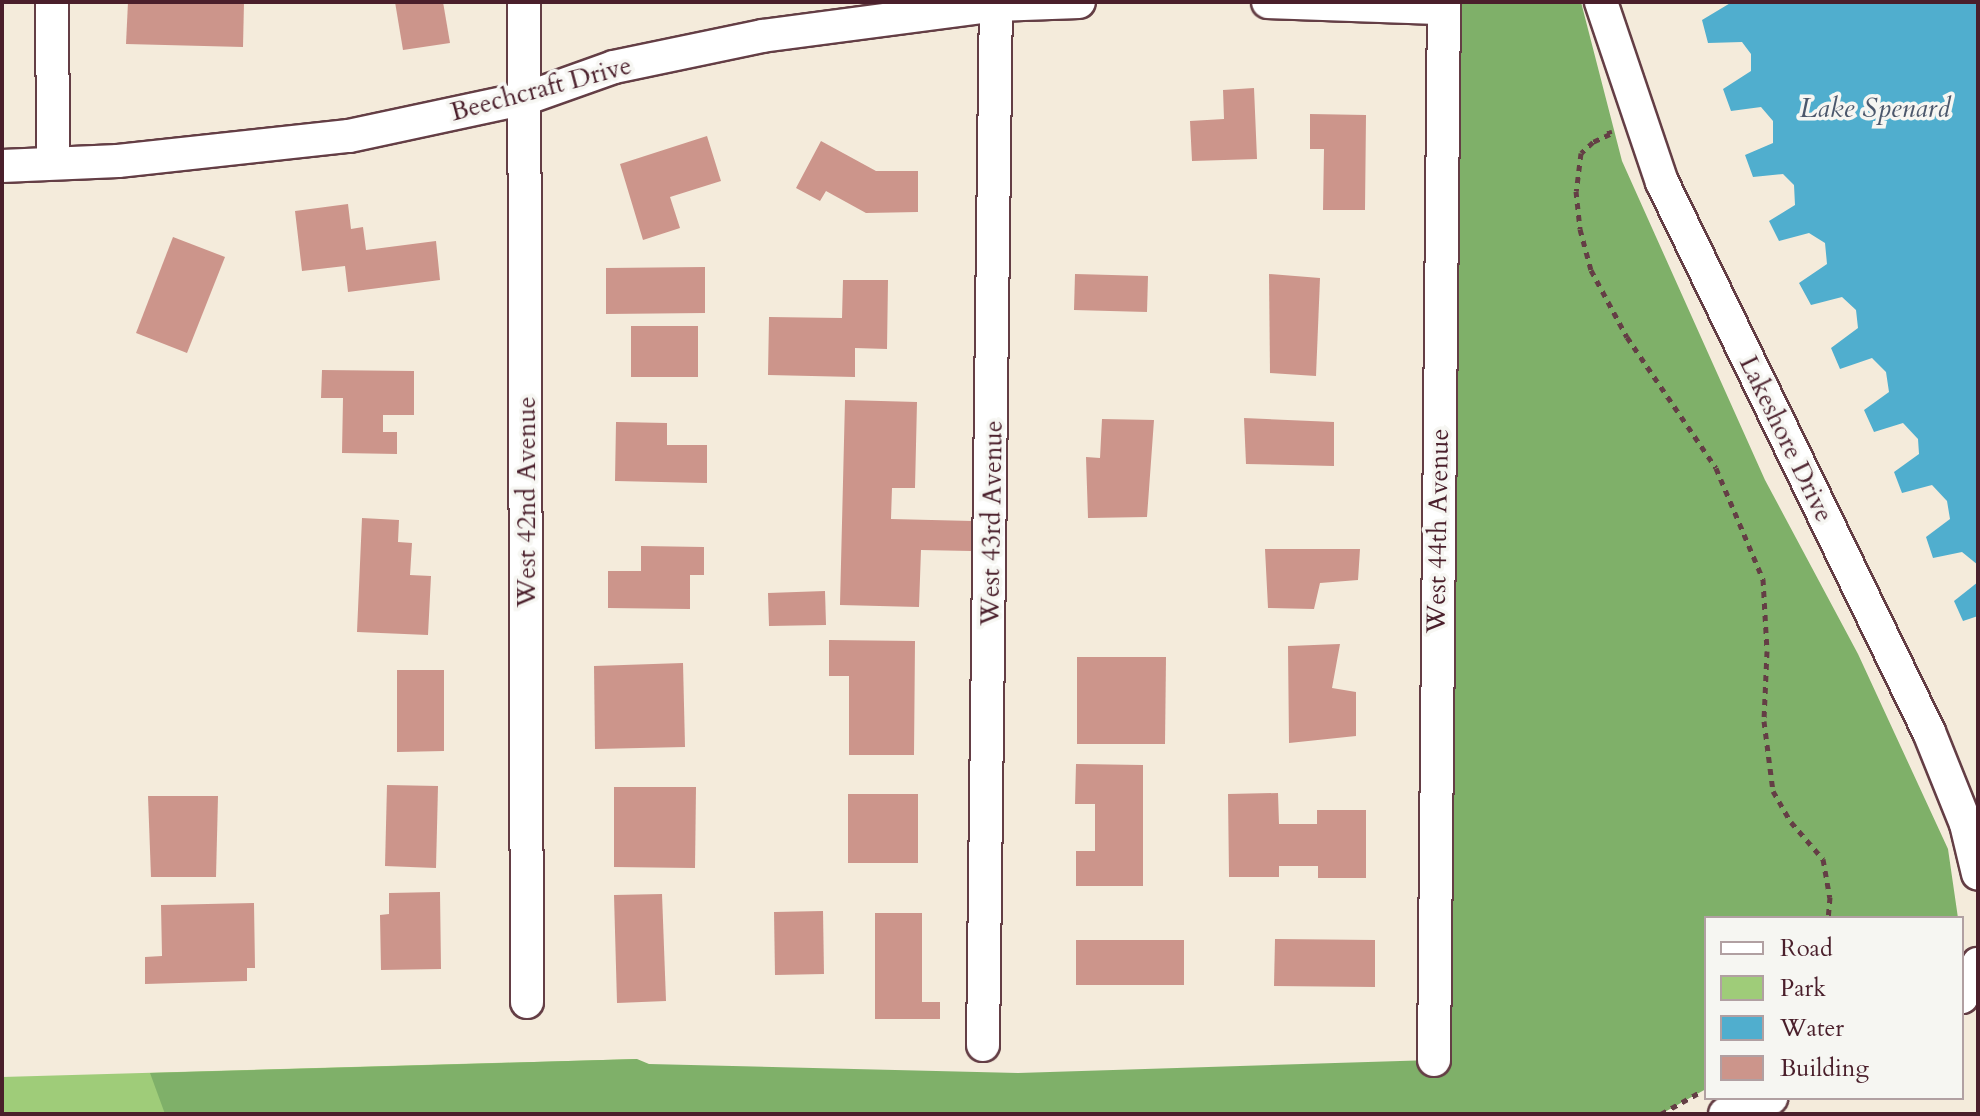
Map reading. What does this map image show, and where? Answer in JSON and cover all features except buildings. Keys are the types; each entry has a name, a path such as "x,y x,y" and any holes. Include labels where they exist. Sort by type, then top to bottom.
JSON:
{"street":[{"path":"52,2 53,163"},
{"name":"West 42nd Avenue","path":"524,2 527,98 527,1002"},
{"name":"Beechcraft Drive","path":"2,166 118,161 349,136 527,98 614,67 762,36 996,3 1079,2"},
{"path":"1268,2 1444,5"},
{"name":"Lakeshore Drive","path":"1601,2 1662,182 1929,732 1966,824 1978,874"},
{"name":"West 43rd Avenue","path":"983,1045 996,3"},
{"name":"West 44th Avenue","path":"1434,1060 1444,5"},
{"path":"1964,993 1978,964"},
{"path":"1725,1114 1765,1100"}],"path":[{"path":"1606,119 1610,134 1593,142 1581,153 1576,191 1580,229 1591,270 1627,337 1716,468 1763,579 1767,651 1764,721 1773,791 1791,822 1823,859 1830,897 1828,916"},
{"path":"1661,1114 1704,1090"}],"green space":[{"path":"1444,2 1581,2 1622,161 1765,480 1858,654 1948,849 1958,916 1704,916 1704,1090 1661,1114 165,1114 150,1073 637,1059 649,1064 1018,1073 1433,1060"},
{"path":"637,1059 632,1114 2,1114 2,1077"}],"water":[{"name":"Lake Spenard","path":"1732,2 1978,2 1978,565 1962,552 1933,558 1926,537 1950,519 1947,501 1932,485 1902,493 1894,472 1919,454 1918,439 1903,423 1874,432 1864,410 1889,392 1886,372 1872,358 1840,369 1831,348 1858,328 1856,310 1842,297 1811,305 1799,283 1827,264 1825,243 1809,233 1779,241 1769,221 1795,205 1794,185 1783,174 1753,177 1745,155 1773,143 1773,121 1761,107 1731,111 1723,89 1751,71 1751,54 1742,42 1708,43 1702,20"},
{"path":"1978,582 1978,616 1963,621 1954,601"}]}
